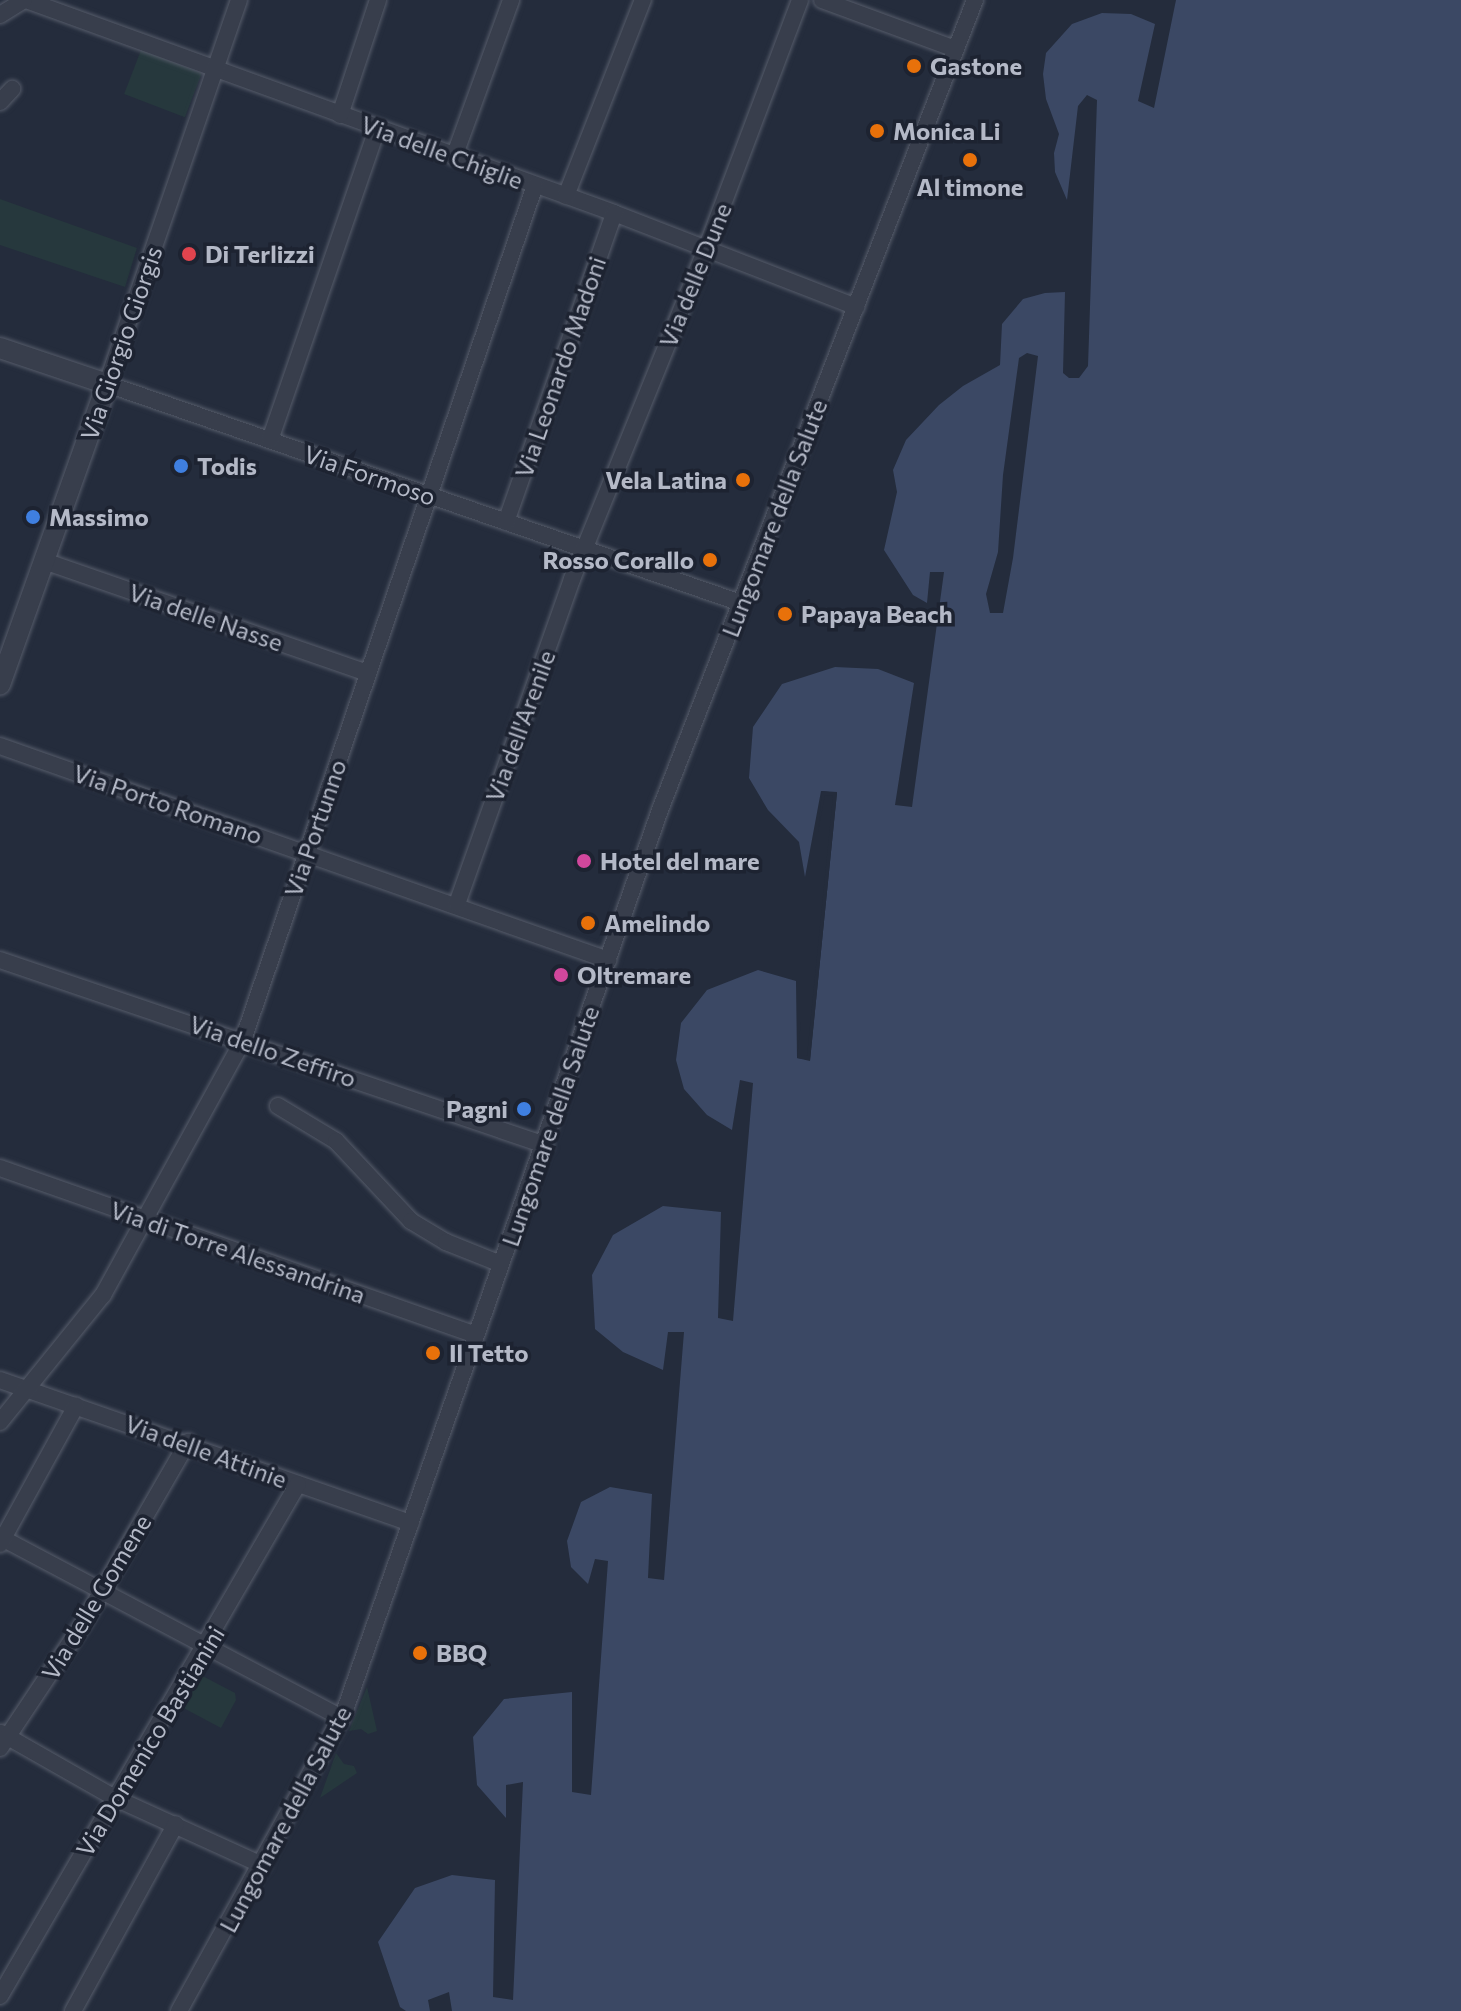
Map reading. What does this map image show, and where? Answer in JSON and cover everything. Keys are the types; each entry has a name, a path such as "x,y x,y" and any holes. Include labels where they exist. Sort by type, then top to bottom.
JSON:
{"street":[{"path":"0,15 25,0"},
{"name":"Via delle Chiglie","path":"25,0 614,213 856,307"},
{"name":"Via Giorgio Giorgis","path":"0,685 239,0"},
{"path":"340,115 378,0"},
{"path":"454,157 511,0"},
{"path":"566,196 643,0"},
{"name":"Via delle Dune","path":"585,548 706,249 800,0"},
{"path":"822,0 955,49"},
{"name":"Lungomare della Salute","path":"179,2011 342,1718 660,810 975,0"},
{"path":"0,102 12,89"},
{"path":"270,440 377,129"},
{"name":"Via Portunno","path":"0,1422 99,1301 147,1221 243,1040 535,185"},
{"name":"Via Leonardo Madoni","path":"506,522 614,213"},
{"name":"Via Formoso","path":"0,348 741,603"},
{"name":"Via dell'Arenile","path":"457,904 585,548"},
{"name":"Via delle Nasse","path":"44,561 368,673"},
{"name":"Via Porto Romano","path":"0,746 457,904 608,960"},
{"name":"Via dello Zeffiro","path":"0,960 545,1145"},
{"path":"278,1106 336,1141 411,1221 446,1242 501,1264"},
{"name":"Via di Torre Alessandrina","path":"0,1168 476,1335"},
{"name":"Via delle Attinie","path":"0,1380 188,1442 411,1523"},
{"path":"76,1406 1,1540 342,1718"},
{"name":"Via delle Gomene","path":"3,1739 102,1593 188,1442"},
{"name":"Via Domenico Bastianini","path":"0,1996 298,1484"},
{"path":"3,1739 115,1798 262,1865"},
{"path":"73,2011 176,1824"}],"shaded area":[{"path":"141,50 202,73 185,117 124,94"},
{"path":"0,199 137,248 125,287 0,245"},
{"path":"195,1672 235,1693 236,1700 221,1728 176,1704"},
{"path":"367,1687 377,1731 368,1734 361,1729 349,1731"},
{"path":"336,1753 344,1764 354,1766 357,1773 320,1798"}],"water":[{"path":"1176,0 1461,0 1461,2011 452,2011 449,1992 428,2000 430,2011 406,2011 400,2007 378,1942 415,1888 452,1875 495,1880 493,1997 513,2000 523,1782 506,1785 506,1818 477,1785 473,1737 504,1699 572,1692 572,1792 591,1795 608,1561 595,1559 588,1584 571,1567 567,1541 581,1502 610,1487 652,1494 648,1578 664,1580 684,1332 668,1332 663,1370 623,1352 595,1329 592,1275 613,1235 663,1206 721,1212 718,1318 733,1321 753,1083 740,1080 732,1130 707,1115 684,1089 676,1060 681,1023 707,990 758,970 796,981 797,1058 810,1060 837,793 821,791 805,877 799,842 768,810 749,778 753,727 782,684 835,667 878,669 914,683 895,805 912,807 944,572 930,572 927,603 913,595 884,550 897,492 893,470 906,440 939,405 963,386 1000,365 1002,324 1023,299 1065,292 1063,373 1069,378 1079,378 1088,366 1097,100 1087,95 1078,106 1067,200 1055,172 1054,153 1059,134 1046,99 1043,74 1046,53 1072,24 1102,13 1131,14 1155,24 1138,101 1154,108","holes":["1027,353 1038,356 1013,558 1003,613 990,613 986,594 998,552 1003,475 1019,358"]}],"pier":[{"path":"822,791 837,792 810,1061 797,1058 801,1022 801,1055 807,1056 833,796 825,795 818,832"}],"place":[{"name":"Gastone","path":"914,66"},
{"name":"Monica Li","path":"877,131"},
{"name":"Al timone","path":"970,160"},
{"name":"Di Terlizzi","path":"189,254"},
{"name":"Todis","path":"181,466"},
{"name":"Vela Latina","path":"743,480"},
{"name":"Massimo","path":"33,517"},
{"name":"Rosso Corallo","path":"710,560"},
{"name":"Papaya Beach","path":"785,614"},
{"name":"Hotel del mare","path":"584,861"},
{"name":"Amelindo","path":"588,923"},
{"name":"Oltremare","path":"561,975"},
{"name":"Pagni","path":"524,1109"},
{"name":"Il Tetto","path":"433,1353"},
{"name":"BBQ","path":"420,1653"}]}
